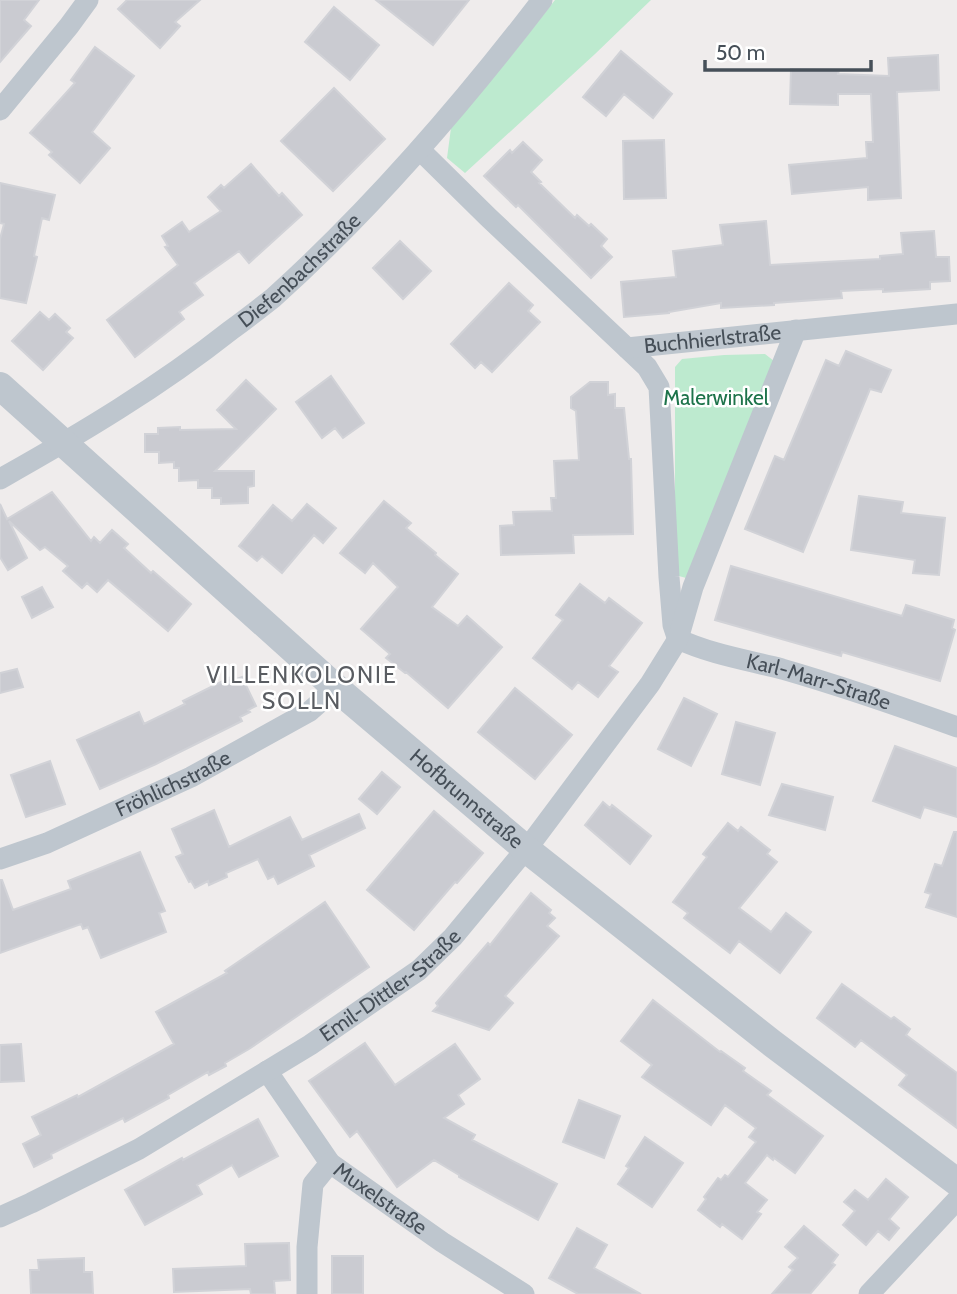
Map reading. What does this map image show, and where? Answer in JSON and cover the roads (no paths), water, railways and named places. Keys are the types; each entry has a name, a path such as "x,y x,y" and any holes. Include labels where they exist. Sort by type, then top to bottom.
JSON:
{"street":[{"path":"0,110 88,0"},
{"name":"Diefenbachstraße","path":"0,479 135,399 197,357 271,299 351,225 420,150 542,0"},
{"name":"Buchhierlstraße","path":"420,150 627,348 957,314"},
{"path":"678,639 694,587 796,330"},
{"path":"627,348 647,367 659,387 668,577 673,625 678,639"},
{"name":"Hofbrunnstraße","path":"0,386 336,688 526,849 773,1044 957,1182"},
{"name":"Karl-Marr-Straße","path":"678,639 692,646 888,702 957,727"},
{"name":"Emil-Dittler-Straße","path":"0,1217 139,1149 310,1045 419,970 453,937 526,849 650,684 678,639"},
{"name":"Fröhlichstraße","path":"0,859 47,843 191,777 310,711 336,688"},
{"name":"Muxelstraße","path":"267,1070 330,1163 442,1242 524,1294"},
{"path":"307,1294 307,1247 313,1184 330,1163"},
{"path":"869,1294 957,1200"}],"district":[{"name":"VILLENKOLONIE SOLLN","path":"302,688"}],"park label":[{"name":"Malerwinkel","path":"716,398"}]}
